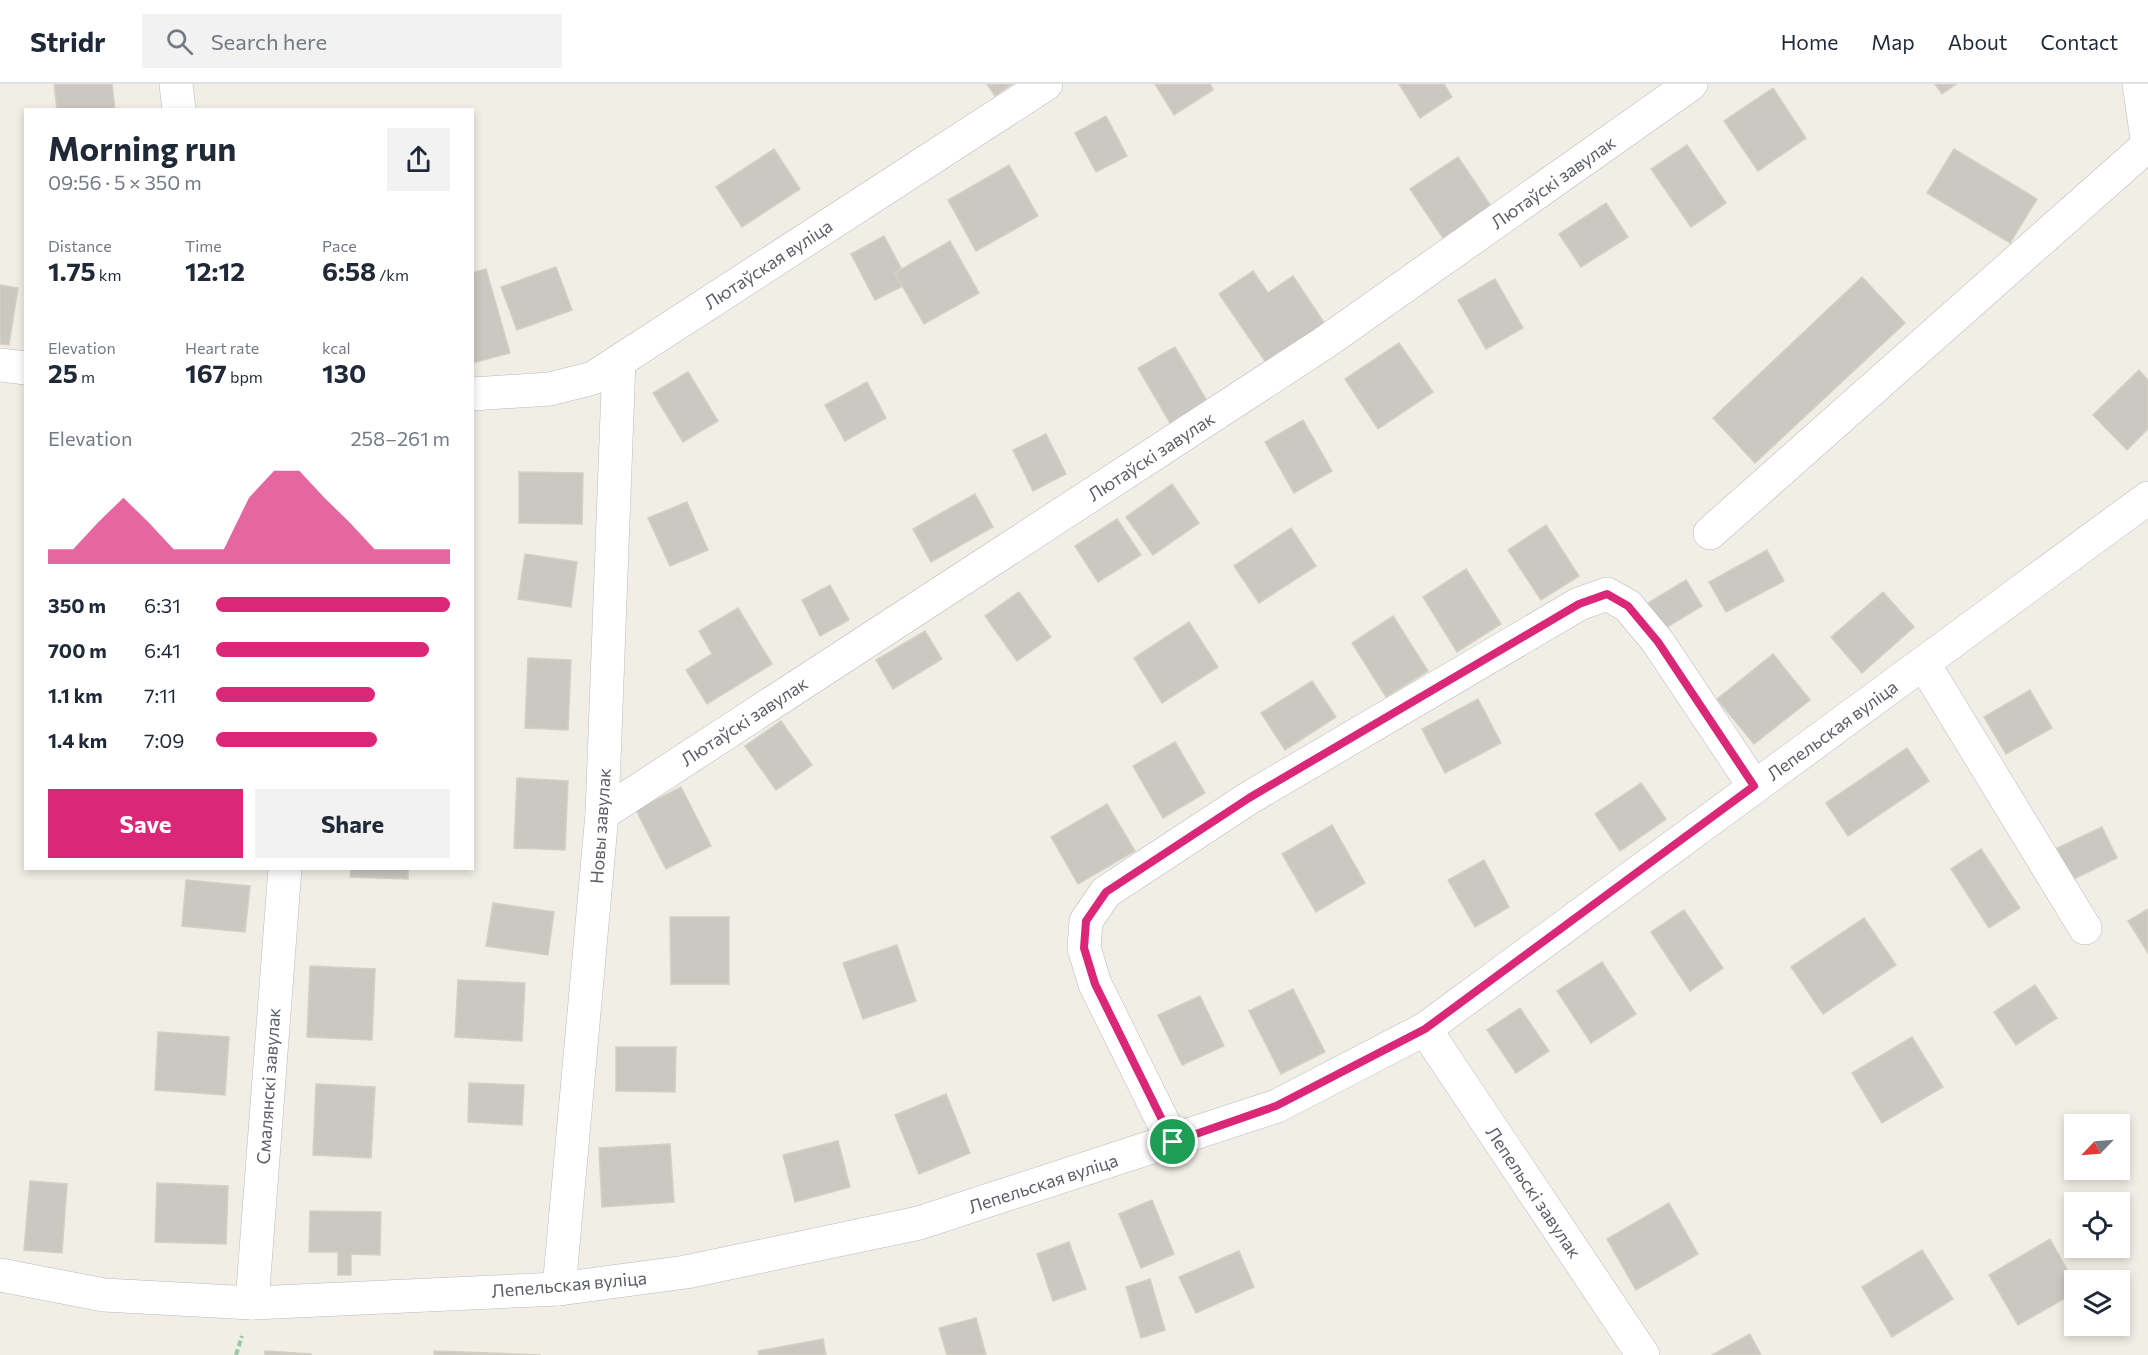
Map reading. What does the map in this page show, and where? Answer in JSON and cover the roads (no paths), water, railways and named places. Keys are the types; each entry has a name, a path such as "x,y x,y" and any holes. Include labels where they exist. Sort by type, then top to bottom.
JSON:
{"street":[{"name":"Лютаўская вуліца","path":"474,394 550,390 593,378 1046,84"},
{"name":"Лютаўскі завулак","path":"602,814 1324,343 1691,84"},
{"path":"1710,533 2148,145 2139,84"},
{"name":"Новы завулак","path":"559,1289 602,814 619,361"},
{"path":"0,365 24,368"},
{"name":"Лепельская вуліца","path":"0,1275 104,1295 252,1304 559,1289 686,1272 919,1223 1173,1142 1276,1106 1425,1029 2148,498"},
{"path":"1173,1142 1095,984 1084,948 1086,921 1106,892 1249,798 1579,604 1607,594 1628,606 1658,642 1754,786"},
{"path":"1924,664 2085,928"},
{"name":"Смалянскі завулак","path":"252,1304 285,870"},
{"name":"Лепельскі завулак","path":"1425,1029 1643,1355"}]}
